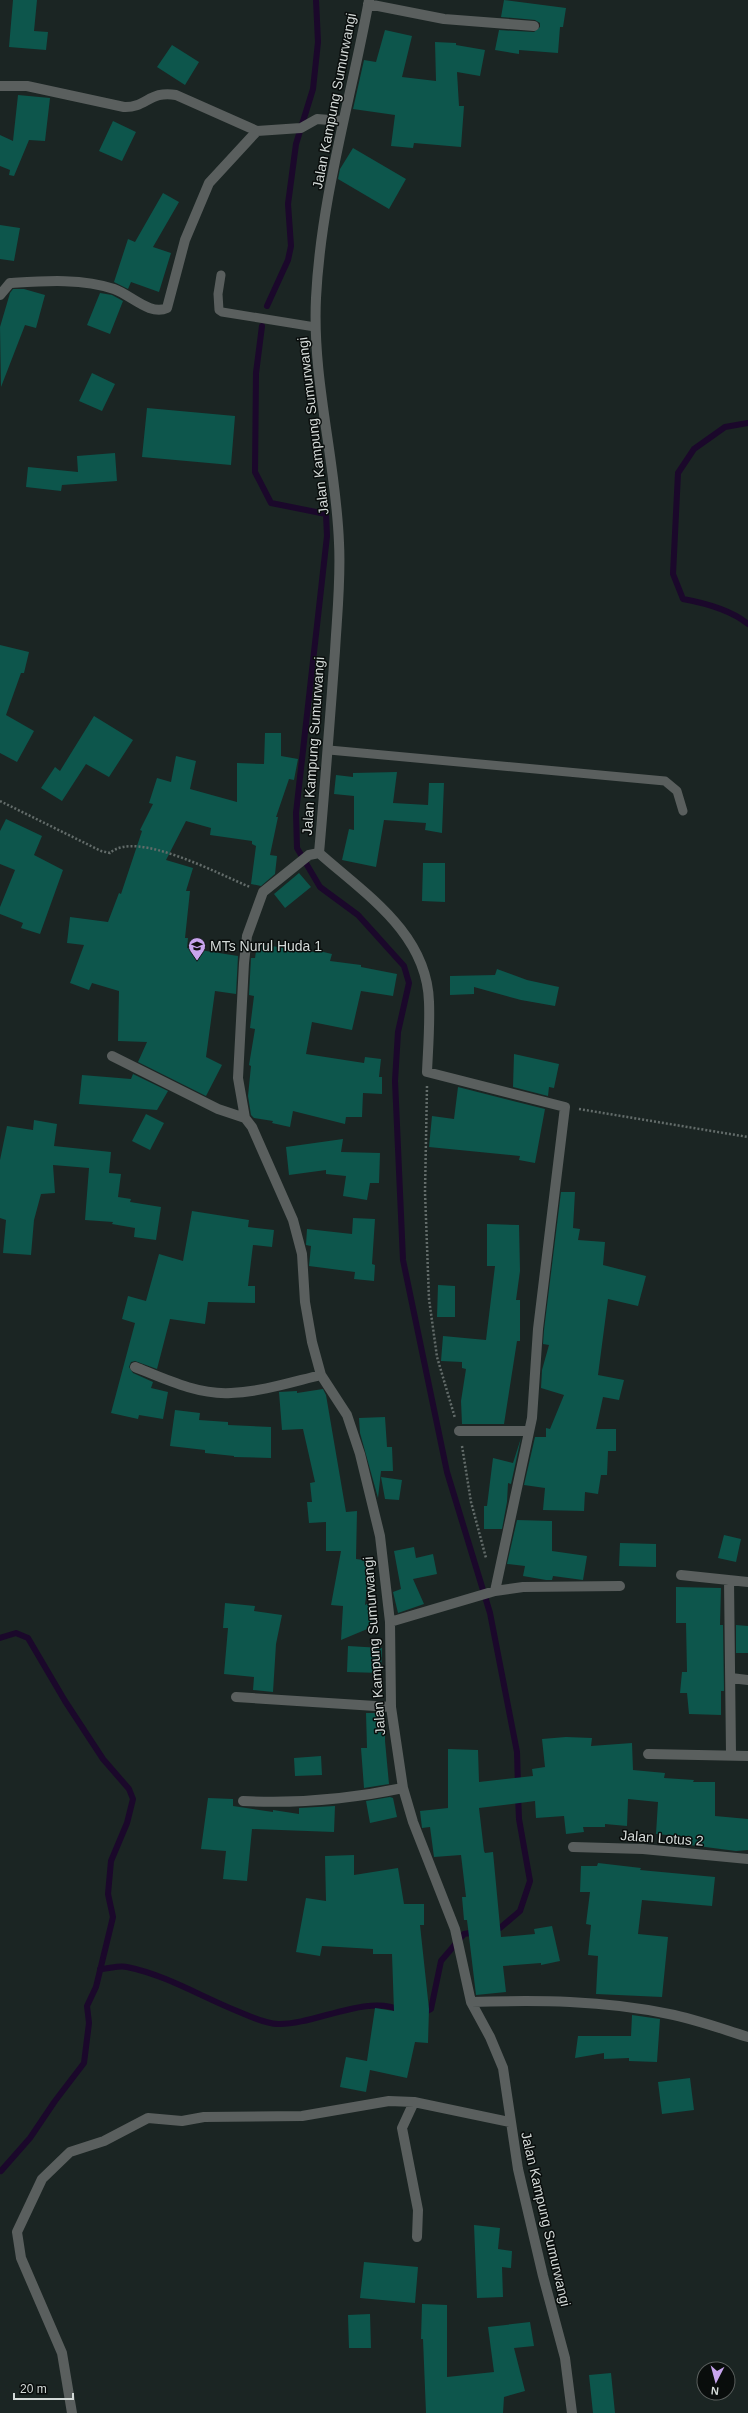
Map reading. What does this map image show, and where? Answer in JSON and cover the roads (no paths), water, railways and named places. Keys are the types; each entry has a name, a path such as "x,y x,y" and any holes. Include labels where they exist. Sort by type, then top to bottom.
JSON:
{"street":[{"path":"369,2 444,19 534,26"},
{"name":"Jalan Kampung Sumurwangi","path":"369,2 342,121 320,258 315,327 317,372 338,519 339,544 328,750 314,854 288,871 263,892 247,936 244,963 238,1078 245,1118 252,1127 293,1220 302,1254 305,1302 312,1342 322,1375 347,1415 360,1454 380,1536 390,1622 391,1707 403,1788 413,1822 456,1929 471,2002 490,2038 503,2068 519,2177 542,2276 565,2358 572,2413"},
{"path":"0,86 27,86 124,107 138,106 157,94 166,93 176,95 257,131 301,128 317,119 342,121"},
{"path":"0,295 10,283 98,284 116,290 153,309 167,308 185,240 209,183 257,131"},
{"path":"314,854 398,924 415,949 425,975 429,1001 427,1072 565,1107 538,1329 532,1418 523,1471 511,1511 507,1541 492,1592"},
{"path":"112,1056 218,1109 245,1118"},
{"path":"135,1367 175,1384 210,1392 232,1393 322,1375"},
{"path":"459,1431 530,1431"},
{"path":"681,1574 748,1582"},
{"path":"729,1580 731,1754"},
{"path":"390,1622 492,1592 522,1587 620,1586"},
{"path":"731,1678 748,1680"},
{"path":"236,1697 391,1707"},
{"path":"648,1754 731,1754 748,1756"},
{"path":"243,1801 272,1803 322,1801 366,1796 403,1788"},
{"name":"Jalan Lotus 2","path":"574,1847 643,1849 748,1859"},
{"path":"471,2002 557,2001 614,2005 671,2014 748,2037"},
{"path":"72,2413 62,2353 21,2258 17,2232 42,2179 70,2152 104,2141 148,2118 182,2121 204,2117 302,2116 389,2101 414,2102 510,2122"},
{"path":"414,2102 402,2128 418,2210 417,2237"}],"lane":[{"path":"221,275 218,304 219,310 222,312 315,327"},
{"path":"328,750 665,781 677,790 683,811"}],"waterway":[{"path":"267,306 288,260 291,246 288,204 296,144 313,89 318,42 316,0"},
{"path":"262,326 256,373 255,472 271,503 326,514 327,536 296,813 297,848 320,887 358,915 404,966 409,983 398,1032 395,1081 403,1260 447,1472 490,1613 517,1752 518,1786"},
{"path":"748,423 725,427 694,449 678,473 673,574 683,599 726,611 748,624"},
{"path":"0,1638 16,1633 28,1638 65,1701 103,1759 129,1789 133,1799 127,1823 111,1861 108,1894 113,1917 96,1987 87,2006 89,2023 84,2063 55,2101 30,2138 1,2171"},
{"path":"492,1929 500,1928 520,1911 530,1881 519,1819 518,1795"},
{"path":"422,2014 431,2009 441,1961 464,1934 475,1932"},
{"path":"100,1969 124,1967 155,1975 223,2005 273,2024 292,2023 340,2011 372,2006 387,2006 400,2010"}],"place":[{"name":"MTs Nurul Huda 1","path":"197,961"}]}
